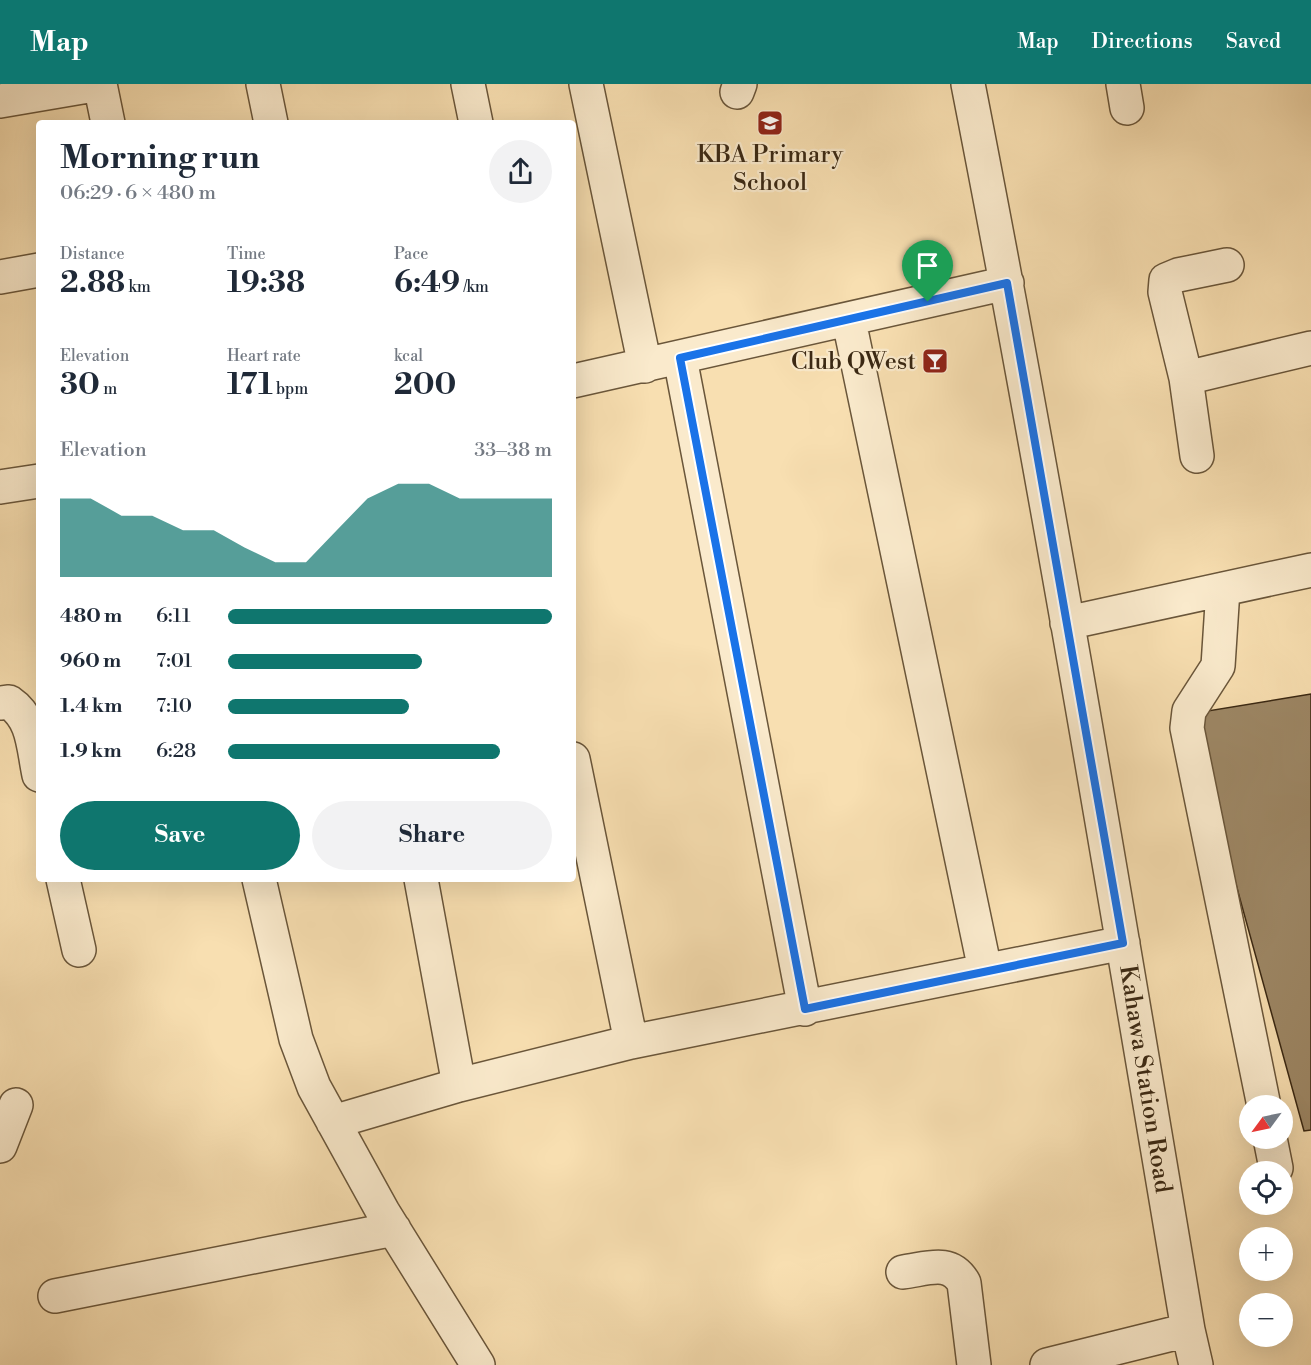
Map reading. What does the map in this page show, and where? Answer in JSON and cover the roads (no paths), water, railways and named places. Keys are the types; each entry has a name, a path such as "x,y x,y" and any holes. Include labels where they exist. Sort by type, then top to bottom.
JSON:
{"street":[{"path":"0,100 100,84 107,120"},
{"path":"263,84 270,120"},
{"path":"468,84 475,120"},
{"path":"586,84 645,366"},
{"name":"Kahawa Station Road","path":"968,84 1007,283 1123,943 1188,1330 1196,1365"},
{"path":"1197,456 1186,378 1165,292 1166,280 1178,275 1227,265"},
{"path":"0,277 36,271"},
{"path":"576,380 849,321 1007,283"},
{"path":"849,321 985,970"},
{"path":"1186,378 1311,348"},
{"path":"680,358 805,1009"},
{"path":"0,487 36,481"},
{"path":"1067,623 1311,570"},
{"path":"1223,589 1218,666 1189,711 1186,729 1262,1095"},
{"path":"0,703 9,702 28,720 36,760"},
{"path":"576,774 631,1042"},
{"path":"64,882 79,950"},
{"path":"260,882 296,1039 314,1087 394,1229 478,1365"},
{"path":"422,882 459,1085"},
{"path":"333,1122 459,1085 631,1042 805,1009 1123,943"},
{"path":"0,1146 16,1104"},
{"path":"55,1296 394,1229"},
{"path":"903,1272 946,1266 958,1272 964,1283 974,1365"},
{"path":"1047,1365 1188,1330"}],"place":[{"name":"KBA Primary School","path":"770,123"},
{"name":"Club QWest","path":"935,361"}]}
